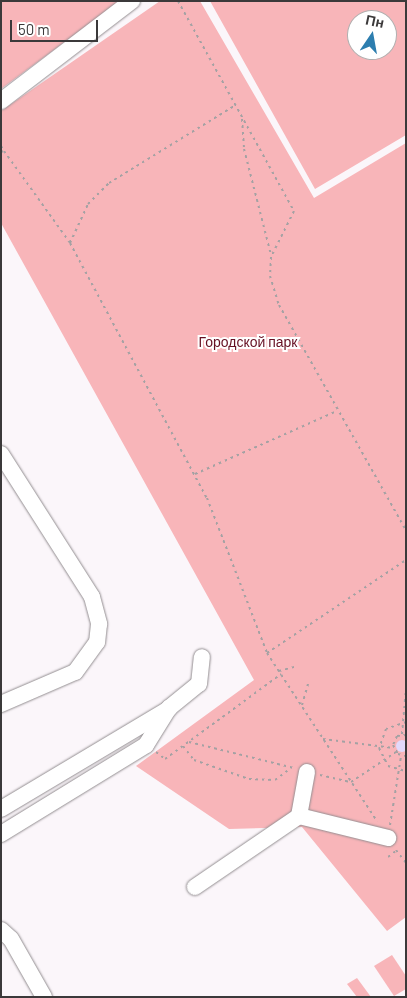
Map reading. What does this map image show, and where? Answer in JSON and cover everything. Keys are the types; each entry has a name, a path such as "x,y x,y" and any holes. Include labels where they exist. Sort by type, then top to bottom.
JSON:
{"street":[{"path":"1,101 132,1"},
{"path":"1,454 92,597 99,624 97,642 75,672 1,704"},
{"path":"1,809 169,708 199,684 202,657"},
{"path":"1,834 146,745 169,708"},
{"path":"298,816 299,770"},
{"path":"298,816 392,844"},
{"path":"195,887 298,816"},
{"path":"1,930 11,939 44,997"}],"path":[{"path":"178,1 294,211 271,257"},
{"path":"70,243 88,204 109,183 236,105"},
{"path":"242,116 244,149 271,257 270,276 279,305 337,412 406,530"},
{"path":"1,146 3,152 70,243 194,474 267,653 351,782"},
{"path":"194,474 337,412"},
{"path":"267,653 406,560"},
{"path":"279,671 294,667"},
{"path":"146,745 165,759 281,674"},
{"path":"302,705 308,684"},
{"path":"402,734 401,722 406,688"},
{"path":"406,722 401,722 386,730 379,748 383,760 399,770 406,771"},
{"path":"406,734 395,738 393,748 401,756 406,756"},
{"path":"323,739 379,748 393,748"},
{"path":"189,742 351,782 396,752"},
{"path":"183,746 194,760 249,778 275,780 299,770"},
{"path":"388,857 392,844 401,756"}],"green space":[{"path":"1,1 120,1 1,89"},
{"name":"Городской парк","path":"160,1 200,1 314,198 406,143 406,917 387,931 302,827 229,829 136,766 254,680 1,223 1,111"},
{"path":"210,1 406,1 406,135 315,189"},
{"path":"392,955 406,976 406,989 394,996 374,966"},
{"path":"357,978 371,997 357,997 347,984"}],"shaded area":[{"path":"400,740 404,740 408,746 404,752 400,752 396,748 396,744"}]}
